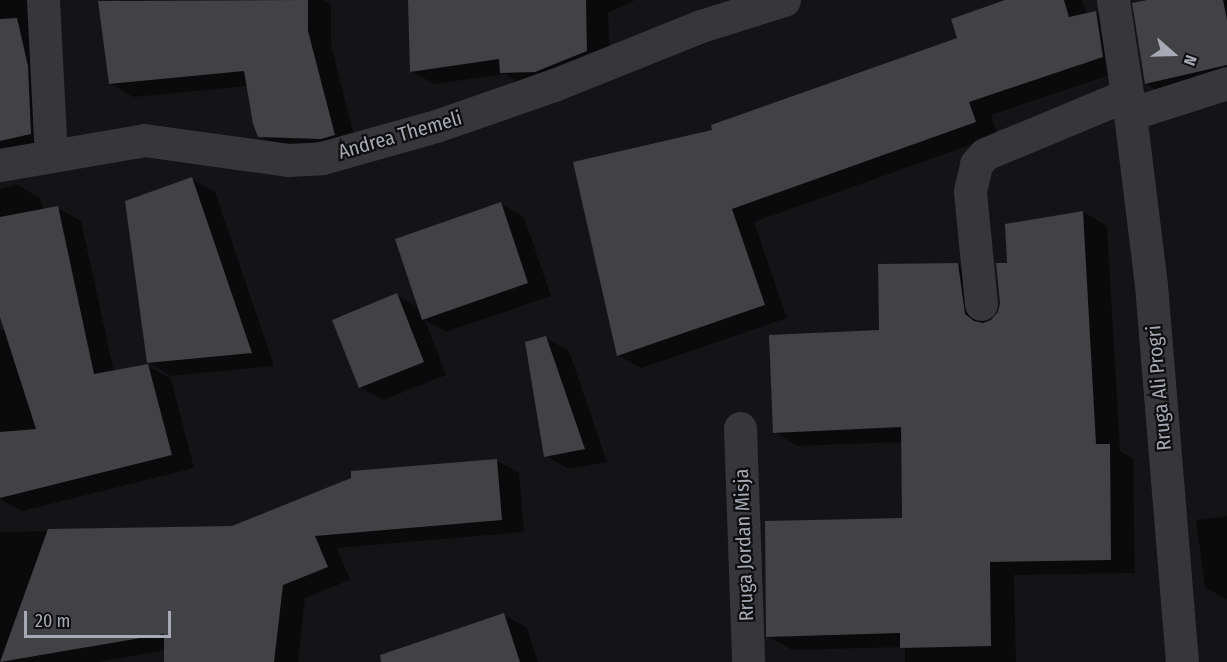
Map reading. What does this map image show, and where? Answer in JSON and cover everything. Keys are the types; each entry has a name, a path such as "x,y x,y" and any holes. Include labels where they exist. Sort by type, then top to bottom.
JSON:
{"street":[{"path":"43,0 51,156"},
{"name":"Andrea Themeli","path":"0,165 144,140 288,160 322,158 436,126 554,85 701,26 784,0"},
{"name":"Rruga Ali Progri","path":"1113,0 1129,105 1151,285 1182,662"},
{"path":"981,304 970,190 976,164 985,154 1129,105 1227,83"},
{"name":"Rruga Jordan Misja","path":"740,428 748,662"}],"building":[{"path":"308,0 308,31 335,135 321,139 258,137 253,124 244,71 109,84 98,1"},
{"path":"408,0 586,0 587,51 535,72 500,73 499,59 410,72"},
{"path":"1005,0 1064,0 1069,17 1096,11 1103,57 969,102 976,122 732,209 765,305 617,356 573,162 712,130 711,125 957,38 951,19"},
{"path":"1147,0 1223,0 1227,20 1227,65 1145,84 1132,3"},
{"path":"17,18 28,66 31,134 0,141 0,19"},
{"path":"192,177 252,353 147,363 125,201"},
{"path":"501,202 528,283 422,320 395,239"},
{"path":"58,206 94,374 148,364 172,455 0,498 0,432 36,429 0,317 0,217"},
{"path":"1083,211 1096,444 1110,444 1111,560 990,562 991,646 900,648 900,633 766,637 765,521 902,518 901,427 773,433 769,335 879,330 878,264 958,263 965,314 974,321 983,323 991,320 998,312 1000,303 996,263 1007,263 1005,224"},
{"path":"397,293 424,362 359,388 332,320"},
{"path":"546,336 585,449 544,457 525,342"},
{"path":"497,459 502,520 315,536 328,567 283,585 274,662 164,662 164,634 0,662 48,529 232,526 351,478 351,471"},
{"path":"504,613 520,662 381,662 380,655"}]}
